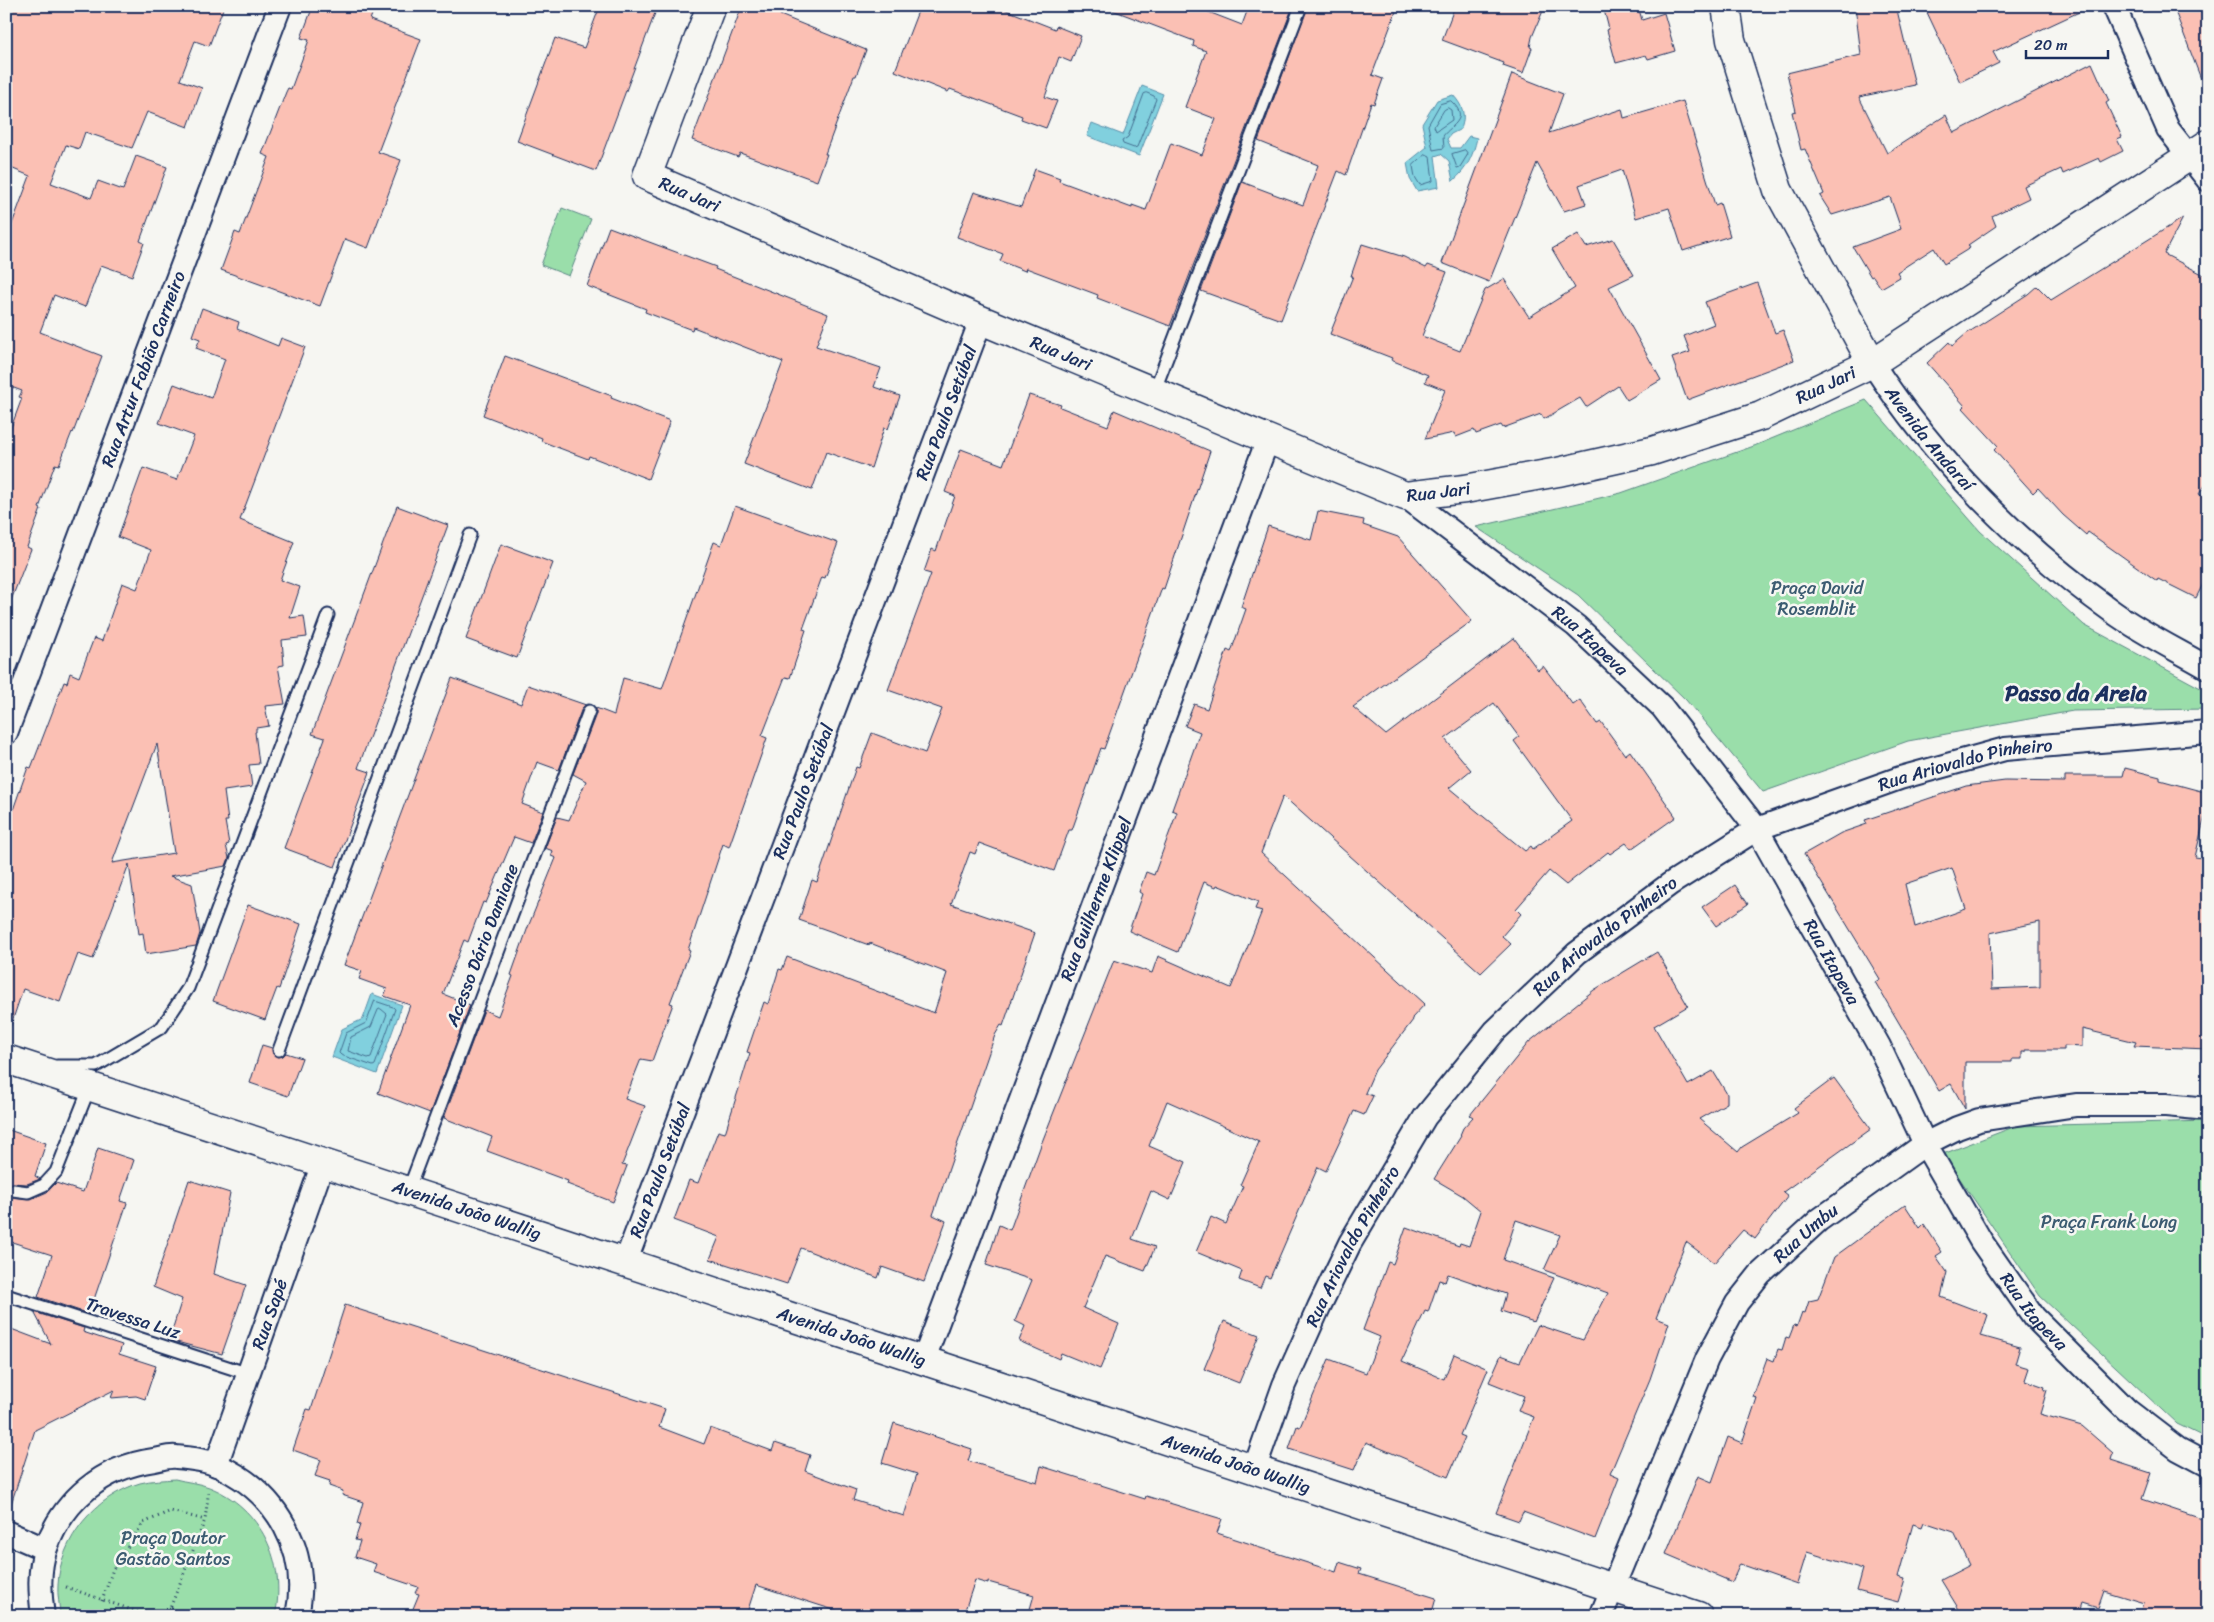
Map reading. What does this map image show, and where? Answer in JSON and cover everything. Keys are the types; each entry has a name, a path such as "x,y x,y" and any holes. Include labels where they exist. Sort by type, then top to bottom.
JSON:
{"street":[{"name":"Rua Artur Fabião Carneiro","path":"6,733 280,6"},
{"name":"Rua Jari","path":"711,6 647,176 981,320 1405,496 1558,472 1652,451 1760,416 1872,363 2198,150"},
{"name":"Avenida Andaraí","path":"1726,6 1731,40 1778,190 1872,363 1933,446 1986,503 2050,564 2115,613 2208,668"},
{"path":"2114,6 2168,129 2198,150 2208,180"},
{"name":"Rua Paulo Setúbal","path":"625,1263 981,320"},
{"name":"Rua Guilherme Klippel","path":"924,1359 1268,439"},
{"name":"Rua Itapeva","path":"1405,496 1576,626 1655,700 1757,829 1879,1046 1925,1144 1981,1241 2034,1317 2127,1410 2178,1448 2208,1465"},
{"name":"Rua Ariovaldo Pinheiro","path":"1254,1470 1284,1385 1350,1243 1425,1117 1495,1031 1577,953 1670,884 1757,829 1900,778 2005,749 2208,732"},
{"name":"Avenida João Wallig","path":"6,1059 90,1086 248,1132 323,1163 924,1359 1698,1616"},
{"name":"Rua Umbu","path":"1601,1616 1707,1359 1738,1303 1760,1274 1819,1220 1925,1144 1957,1128 1979,1120 2076,1105 2166,1105 2208,1109"},
{"name":"Rua Sapé","path":"216,1465 323,1163"},
{"path":"43,1616 39,1588 45,1549 64,1511 94,1481 133,1462 174,1457 216,1465 252,1486 280,1516 297,1555 301,1596 297,1616"},
{"path":"6,1532 45,1549"}],"lane":[{"path":"1154,392 1301,6"},
{"path":"279,1050 470,535"},
{"path":"32,1067 96,1066 162,1027 188,988 328,615"},
{"name":"Acesso Dário Damiane","path":"408,1191 589,711"},
{"path":"13,1190 28,1192 44,1185 56,1172 90,1086"},
{"name":"Travessa Luz","path":"6,1295 249,1374"}],"path":[{"path":"167,1616 205,1520 209,1487 216,1465"},
{"path":"102,1600 114,1569 143,1523 171,1511 205,1520"},
{"path":"45,1549 67,1588 149,1616"}],"green space":[{"path":"562,208 591,219 569,276 541,265"},
{"name":"Praça David Rosemblit","path":"1866,400 1980,531 2084,625 2208,692 2208,709 2073,711 1908,741 1763,792 1686,700 1578,595 1476,527 1621,493 1754,446"},
{"name":"Praça Frank Long","path":"2208,1121 2208,1439 2177,1424 2040,1296 1943,1154 2016,1126"},
{"name":"Praça Doutor Gastão Santos","path":"175,1479 209,1487 227,1496 243,1508 256,1523 266,1539 273,1557 277,1576 278,1596 275,1616 60,1616 58,1589 60,1568 65,1551 83,1521 109,1498 124,1489 144,1482"}],"water":[{"path":"1142,86 1163,94 1139,156 1087,136 1092,123 1123,135"},
{"path":"1453,95 1461,107 1463,119 1461,129 1451,134 1447,139 1451,148 1460,148 1469,136 1477,138 1474,151 1466,167 1453,181 1449,161 1441,154 1435,156 1439,187 1417,191 1410,179 1407,163 1427,147 1422,124 1437,100"},
{"path":"372,994 402,1005 377,1074 332,1057 342,1029 363,1019"}],"building":[{"path":"11,6 224,6 209,46 195,41 180,80 202,88 188,127 147,112 132,148 85,132 79,149 66,145 51,183 91,198 98,181 123,190 136,156 167,167 140,241 144,243 132,276 101,265 85,307 54,295 40,332 102,356 73,433 59,465 55,464 27,547 31,549 8,608 6,608 6,441 22,398 19,397 22,391 6,385 6,240 30,176 6,166 6,18"},
{"path":"313,6 375,6 370,20 421,39 378,152 401,160 368,248 345,239 320,306 221,270 235,232 240,234 269,157 262,154 286,92 288,88 291,89 309,40 301,38"},
{"path":"600,6 637,6 655,13 596,171 517,141 555,38 584,48"},
{"path":"742,6 783,6 780,15 866,50 856,76 854,76 817,181 740,153 738,157 692,140"},
{"path":"920,6 996,6 1055,29 1056,26 1081,36 1071,62 1059,57 1045,97 1057,101 1046,128 1021,119 1022,116 950,89 948,92 895,71"},
{"path":"1108,6 1193,6 1242,25 1249,6 1293,6 1170,326 1097,298 1098,295 1026,268 1025,271 1000,261 1003,254 957,237 974,192 1021,207 1035,169 1060,178 1059,181 1132,208 1132,205 1146,210 1171,143 1202,155 1216,119 1185,107 1206,51 1193,46 1194,41 1107,8"},
{"path":"1308,6 1398,6 1372,75 1383,79 1374,104 1371,103 1346,175 1338,171 1281,320 1201,291 1242,182 1303,205 1318,165 1258,141"},
{"path":"1455,6 1545,6 1532,37 1530,47 1532,48 1523,73 1503,66 1504,63 1442,40"},
{"path":"1619,6 1638,6 1642,20 1664,13 1675,51 1648,59 1646,55 1616,63 1604,10"},
{"path":"1855,6 1896,6 1915,85 1859,97 1887,153 1946,115 1954,133 2092,63 2109,101 2106,103 2122,137 2117,139 2123,151 2101,162 2099,158 2063,174 2061,169 2024,186 2029,198 1992,216 1996,226 1968,245 1970,248 1944,264 1934,248 1897,272 1900,277 1881,288 1873,276 1871,277 1853,247 1901,229 1890,197 1832,215 1820,196 1824,194 1805,149 1801,150 1792,112 1796,111 1787,73 1861,55"},
{"path":"1924,6 2092,6 1993,52 1999,63 1960,82"},
{"path":"2173,6 2208,6 2208,92 2206,92"},
{"path":"1512,74 1563,94 1549,133 1622,109 1624,118 1683,101 1715,205 1720,203 1730,236 1683,251 1669,208 1636,218 1622,170 1579,185 1586,204 1564,211 1537,163 1489,282 1442,263"},
{"path":"2183,218 2164,254 2208,277 2208,481 2199,494 2208,500 2208,574 2196,598 2158,579 2157,581 2088,532 2086,535 2063,515 2038,488 2033,493 1994,450 1998,446 1963,408 1965,406 1927,363 1949,342 1952,346 1966,334 2028,294 2037,286 2051,300"},
{"path":"609,227 716,267 715,269 828,314 816,346 881,368 874,387 900,396 888,429 884,428 871,468 826,452 812,490 744,464 783,362 693,327 692,330 645,312 646,309 587,286"},
{"path":"1578,234 1586,247 1613,239 1634,275 1609,287 1661,380 1627,400 1618,386 1586,407 1580,398 1544,419 1541,414 1503,428 1501,425 1476,434 1474,430 1456,437 1454,433 1425,439 1445,390 1425,382 1428,375 1391,360 1392,358 1330,334 1353,276 1351,276 1362,244 1404,257 1426,268 1428,265 1447,272 1422,336 1460,351 1485,290 1504,279 1529,317 1575,288 1552,249"},
{"path":"1757,283 1775,333 1783,330 1794,360 1687,400 1672,358 1690,352 1684,336 1714,324 1705,302"},
{"path":"202,308 239,322 237,329 278,346 281,338 305,347 240,520 294,542 280,580 300,587 290,618 304,616 307,637 282,640 284,665 278,666 285,704 265,706 269,726 256,728 259,764 249,765 252,787 224,791 228,821 225,821 229,844 226,845 229,858 226,866 170,876 192,884 200,933 196,946 146,954 143,933 139,934 129,864 93,959 78,954 60,1002 23,989 10,1028 6,1028 6,830 28,767 31,768 64,682 67,683 70,673 79,677 94,638 102,641 122,583 137,589 151,550 118,537 143,468 177,480 194,436 159,423 174,384 211,398 225,359 196,348 200,339 192,336","holes":["157,744 174,853 112,863"]},
{"path":"505,356 612,396 611,398 670,421 648,479 589,456 588,459 541,441 542,438 483,415"},
{"path":"1029,395 1061,405 1060,407 1108,426 1114,410 1210,451 1164,589 1162,588 1104,749 1101,748 1072,830 1069,830 1054,871 979,843 975,854 970,852 951,904 1035,933 1003,1026 1001,1025 995,1035 933,1215 946,1221 924,1282 882,1267 878,1278 801,1248 787,1284 710,1259 719,1237 674,1220 689,1180 698,1183 718,1131 725,1133 750,1053 747,1052 764,1002 768,1004 779,969 782,970 787,957 934,1013 947,973 870,943 869,945 799,920 812,880 817,882 856,767 859,768 872,733 925,753 942,709 888,690 931,574 924,572 932,549 936,551 955,496 945,492 961,449 1003,465"},
{"path":"397,506 448,525 358,768 370,772 335,867 284,848 325,738 312,734"},
{"path":"735,506 838,543 825,578 822,577 803,629 806,630 790,678 785,677 762,736 767,738 729,847 723,844 688,950 690,951 670,1003 673,1004 652,1061 641,1059 625,1099 645,1106 622,1165 627,1166 613,1202 567,1184 568,1181 487,1151 492,1137 444,1118 484,1010 498,1016 528,927 556,858 551,856 553,851 545,848 557,817 569,820 586,781 573,774 596,714 596,708 614,715 623,678 662,689 714,542 721,545"},
{"path":"1318,511 1364,520 1363,525 1398,537 1472,621 1353,707 1386,735 1514,638 1538,670 1543,666 1573,705 1580,700 1597,724 1601,722 1625,755 1630,751 1676,817 1631,849 1626,843 1610,854 1608,852 1566,885 1549,871 1516,909 1521,914 1502,936 1511,944 1481,973 1283,796 1261,853 1425,1004 1412,1018 1413,1020 1375,1070 1365,1093 1373,1096 1364,1115 1354,1111 1326,1171 1318,1167 1270,1278 1265,1276 1260,1288 1239,1280 1242,1271 1196,1252 1211,1217 1226,1224 1243,1186 1240,1185 1259,1142 1167,1101 1149,1146 1186,1162 1170,1200 1151,1191 1132,1239 1155,1247 1145,1271 1105,1256 1083,1308 1119,1324 1100,1369 1061,1353 1059,1359 1019,1341 1025,1326 1015,1321 1032,1280 986,1265 999,1225 1010,1230 1042,1142 1114,960 1152,973 1158,956 1231,988 1262,911 1255,909 1258,902 1217,885 1216,887 1204,882 1178,952 1129,931 1142,894 1139,892 1146,872 1154,875 1177,812 1172,810 1200,732 1185,726 1194,704 1207,709 1227,650 1231,652 1246,609 1241,607 1268,526 1311,540","holes":["1494,703 1519,737 1514,741 1572,821 1533,849 1531,846 1525,851 1449,788 1471,770 1445,739"]},
{"path":"501,544 553,563 517,658 466,639"},
{"path":"452,678 521,704 528,685 586,705 582,708 559,770 537,762 522,804 543,812 531,843 514,837 486,903 483,902 468,942 464,940 443,994 470,1005 430,1113 378,1093 410,1005 384,996 387,989 359,979 362,971 344,965"},
{"path":"2125,768 2208,793 2208,803 2195,857 2208,859 2208,1049 2134,1046 2136,1042 2082,1029 2082,1047 2064,1046 2064,1050 2025,1050 2025,1052 2022,1052 2022,1059 2012,1059 2012,1062 1965,1062 1965,1109 1951,1084 1939,1091 1875,982 1880,979 1804,854 1841,833 1867,824 1865,820 1966,786 2005,781 2065,782 2065,776 2123,776","holes":["1952,868 1966,909 1915,927 1905,884","2040,922 2040,987 1992,989 1990,933"]},
{"path":"1735,885 1748,904 1716,926 1702,907"},
{"path":"248,905 301,924 279,989 277,988 265,1020 213,1001"},
{"path":"1657,952 1688,1006 1654,1026 1688,1085 1713,1071 1727,1094 1727,1103 1699,1119 1738,1152 1742,1147 1798,1113 1794,1108 1834,1078 1871,1129 1783,1192 1788,1196 1755,1239 1743,1230 1714,1263 1686,1242 1656,1318 1669,1323 1650,1379 1610,1474 1619,1478 1595,1539 1523,1512 1519,1521 1496,1513 1534,1417 1518,1411 1524,1396 1489,1382 1501,1355 1520,1362 1538,1325 1583,1340 1608,1293 1544,1270 1560,1235 1516,1220 1503,1260 1554,1278 1534,1322 1501,1311 1506,1294 1448,1274 1445,1282 1439,1280 1428,1312 1425,1311 1402,1361 1444,1379 1454,1354 1488,1369 1460,1435 1465,1437 1448,1477 1366,1442 1354,1470 1289,1449 1297,1426 1300,1427 1329,1359 1366,1373 1380,1337 1363,1330 1388,1262 1393,1264 1406,1227 1459,1246 1460,1243 1469,1246 1481,1211 1463,1196 1434,1179 1461,1136 1463,1128 1473,1117 1470,1115 1529,1042 1594,990"},
{"path":"262,1045 272,1048 273,1054 277,1057 283,1056 286,1053 302,1058 288,1096 250,1083"},
{"path":"6,1129 46,1143 35,1176 40,1179 27,1184 11,1183 6,1187"},
{"path":"98,1148 134,1160 120,1201 127,1203 89,1314 38,1297 52,1255 6,1240 6,1193 12,1197 31,1199 47,1192 56,1183 83,1192"},
{"path":"189,1180 230,1193 214,1274 246,1285 222,1354 169,1340 182,1299 153,1287"},
{"path":"1905,1205 1920,1228 1924,1224 1942,1252 1936,1256 1947,1272 1941,1297 1988,1315 1981,1336 2020,1347 2015,1364 2029,1368 2025,1380 2045,1387 2044,1390 2047,1390 2040,1414 2082,1426 2113,1453 2111,1460 2151,1473 2142,1499 2208,1521 2208,1616 2140,1616 2144,1603 2104,1591 2098,1608 2082,1603 2078,1616 1993,1616 1975,1610 1963,1616 1941,1580 1970,1565 1954,1532 1924,1522 1922,1527 1913,1524 1898,1577 1905,1579 1898,1602 1857,1591 1863,1569 1807,1552 1797,1584 1740,1564 1732,1582 1666,1554 1698,1476 1712,1482 1728,1437 1742,1443 1757,1398 1753,1397 1767,1358 1774,1361 1778,1349 1782,1350 1786,1337 1789,1338 1794,1325 1797,1326 1802,1312 1805,1313 1809,1301 1818,1299 1834,1257"},
{"path":"345,1305 665,1409 659,1427 704,1444 710,1428 772,1451 775,1443 810,1455 805,1471 856,1490 853,1500 904,1516 917,1474 882,1463 894,1423 972,1449 968,1461 1037,1482 1041,1466 1145,1499 1146,1496 1222,1519 1217,1533 1336,1572 1339,1562 1361,1569 1359,1574 1436,1598 1431,1616 1028,1616 1034,1595 975,1580 963,1616 839,1616 840,1612 756,1585 746,1616 410,1616 419,1594 415,1593 418,1587 373,1572 376,1564 355,1557 360,1541 355,1540 360,1525 357,1524 363,1502 342,1495 343,1491 329,1486 330,1481 315,1476 321,1460 293,1450 307,1409 311,1410"},
{"path":"34,1312 84,1328 83,1332 122,1345 119,1354 156,1366 145,1399 136,1396 111,1398 114,1390 35,1430 11,1504 6,1504 6,1327 51,1344"},
{"path":"1224,1321 1259,1335 1239,1383 1204,1369"}],"district":[{"name":"Passo da Areia","path":"2076,693"}]}
